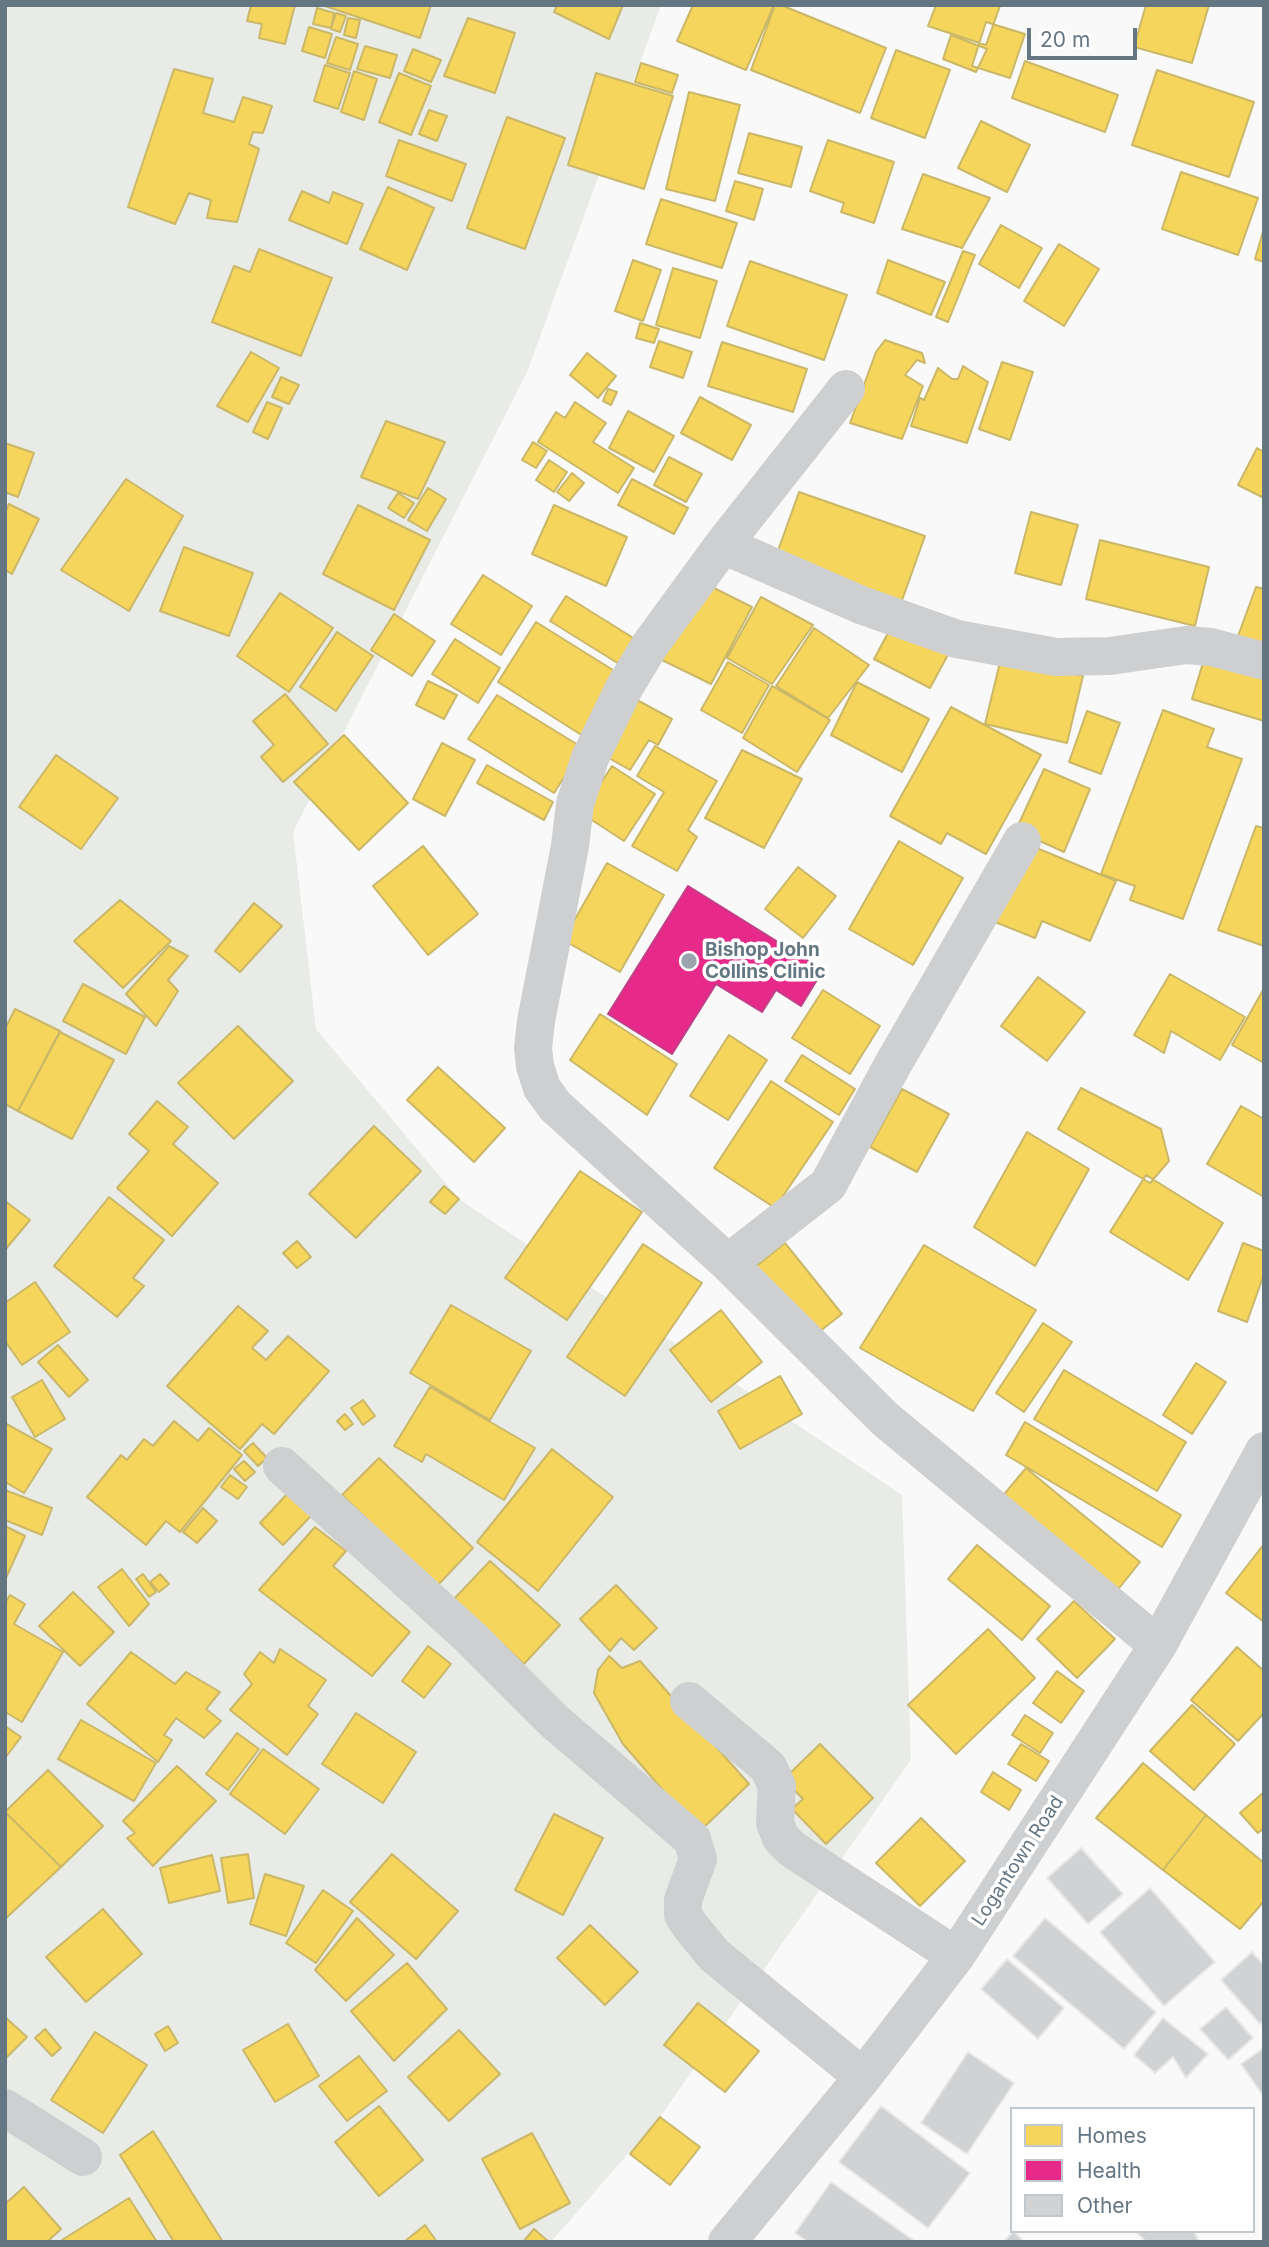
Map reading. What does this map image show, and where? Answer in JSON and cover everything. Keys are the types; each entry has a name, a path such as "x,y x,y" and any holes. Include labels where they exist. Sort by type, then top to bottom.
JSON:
{"street":[{"path":"846,389 723,545 650,645 624,688 590,758 575,804 570,846 533,1048 535,1066 542,1087 555,1106 727,1263 885,1419 1158,1645"},
{"path":"723,545 861,605 957,639 1056,657 1110,656 1186,645 1211,647 1264,661"},
{"path":"727,1263 828,1185 892,1066 1022,841"},
{"name":"Logantown Road","path":"727,2242 863,2077 956,1956 1158,1645 1264,1451"},
{"path":"282,1466 471,1638 554,1721 692,1839 698,1859 683,1900 683,1915 691,1927 714,1955 863,2077"},
{"path":"689,1701 768,1767 777,1786 775,1823 781,1838 793,1849 956,1956"},
{"path":"5,2108 83,2157"}],"shaded area":[{"path":"5,5 661,5 527,372 293,832 316,1029 459,1199 902,1495 911,1760 660,2117 551,2242 5,2242"}],"building: Homes":[{"path":"251,5 295,5 285,44 259,38 262,24 247,21"},
{"path":"322,5 431,5 420,38"},
{"path":"557,5 623,5 609,39 554,12"},
{"path":"693,5 774,5 746,70 677,41"},
{"path":"775,5 781,5 886,48 860,113 751,70"},
{"path":"936,5 1000,6 986,45 928,26"},
{"path":"1146,5 1209,5 1192,63 1134,47"},
{"path":"317,8 334,13 331,28 313,24"},
{"path":"336,13 346,16 340,32 331,29"},
{"path":"348,18 360,20 356,38 344,35"},
{"path":"468,18 515,33 495,93 444,76"},
{"path":"986,22 1025,34 1010,78 972,66"},
{"path":"309,27 332,34 325,58 302,51"},
{"path":"951,35 987,49 976,72 943,59"},
{"path":"336,37 358,44 350,70 327,63"},
{"path":"365,46 397,55 390,78 357,69"},
{"path":"413,49 441,60 431,82 404,71"},
{"path":"896,50 950,70 925,138 871,118"},
{"path":"1025,61 1118,95 1105,132 1012,98"},
{"path":"641,63 678,75 672,93 635,82"},
{"path":"325,65 350,73 338,109 314,101"},
{"path":"174,69 213,79 203,113 234,122 243,97 272,106 263,133 253,132 249,144 259,149 237,222 207,218 211,200 189,193 175,224 128,207"},
{"path":"1157,70 1254,102 1229,177 1132,145"},
{"path":"354,71 377,79 364,120 341,112"},
{"path":"399,73 431,86 411,135 379,122"},
{"path":"596,73 673,96 644,189 568,165"},
{"path":"689,92 740,105 715,201 666,189"},
{"path":"429,110 447,116 437,141 419,134"},
{"path":"507,117 565,138 525,249 467,228"},
{"path":"981,121 1030,145 1007,192 958,168"},
{"path":"749,133 802,147 791,187 738,173"},
{"path":"399,140 466,164 452,201 386,176"},
{"path":"828,140 894,162 874,223 841,212 844,203 810,191"},
{"path":"1181,172 1258,198 1238,255 1162,229"},
{"path":"923,174 990,198 962,248 902,229"},
{"path":"735,181 763,189 754,220 726,211"},
{"path":"388,187 434,208 407,270 360,249"},
{"path":"302,191 329,203 333,192 363,204 347,244 289,220"},
{"path":"661,199 737,223 722,268 646,244"},
{"path":"1001,225 1042,248 1019,288 979,264"},
{"path":"1264,228 1264,262 1255,259"},
{"path":"1059,244 1099,269 1064,326 1024,301"},
{"path":"259,249 332,278 301,356 212,322 234,266 250,272"},
{"path":"963,251 975,255 948,322 936,317"},
{"path":"633,260 661,270 643,321 615,311"},
{"path":"888,260 945,282 931,315 877,293"},
{"path":"750,261 847,295 824,360 727,326"},
{"path":"673,268 717,281 700,338 656,325"},
{"path":"640,323 659,329 654,343 636,338"},
{"path":"885,340 922,353 925,363 917,360 905,375 923,386 902,439 850,423 876,352"},
{"path":"659,341 692,352 683,378 650,367"},
{"path":"722,342 807,369 793,412 708,386"},
{"path":"251,352 279,368 248,422 217,406"},
{"path":"587,353 616,376 598,398 570,375"},
{"path":"1002,362 1033,372 1010,440 979,429"},
{"path":"963,366 988,382 967,443 911,426 920,398 924,400 938,368 952,379 958,379"},
{"path":"281,377 299,385 289,404 272,397"},
{"path":"608,389 617,392 611,405 603,401"},
{"path":"700,397 751,425 732,460 681,433"},
{"path":"267,402 282,408 268,439 253,432"},
{"path":"575,402 606,423 593,442 634,468 618,493 538,442 556,412 565,418"},
{"path":"628,411 674,436 654,472 609,448"},
{"path":"386,421 445,442 418,499 361,477"},
{"path":"533,442 547,451 536,468 522,460"},
{"path":"5,443 34,453 18,497 5,492"},
{"path":"1257,448 1264,452 1264,498 1238,485"},
{"path":"669,457 702,474 686,502 654,485"},
{"path":"549,460 567,472 554,492 536,480"},
{"path":"572,473 584,483 569,501 557,492"},
{"path":"126,479 183,516 129,611 61,570"},
{"path":"632,479 688,508 674,534 618,505"},
{"path":"428,488 446,499 427,531 408,520"},
{"path":"799,492 925,536 900,606 774,562"},
{"path":"398,493 414,503 404,518 388,508"},
{"path":"9,504 39,519 12,574 5,570 5,512"},
{"path":"358,505 430,540 394,610 323,574"},
{"path":"554,505 627,537 606,586 532,554"},
{"path":"1031,512 1078,525 1061,585 1015,573"},
{"path":"1100,540 1209,567 1195,626 1086,599"},
{"path":"184,547 253,573 229,636 160,611"},
{"path":"483,575 532,606 501,655 451,624"},
{"path":"698,580 752,607 711,684 660,659"},
{"path":"1256,587 1264,589 1264,645 1238,636"},
{"path":"280,593 333,628 289,692 237,656"},
{"path":"566,596 635,639 619,664 550,621"},
{"path":"761,597 813,625 772,684 727,658"},
{"path":"394,614 435,641 412,676 371,650"},
{"path":"536,622 621,675 583,736 498,682"},
{"path":"894,622 950,651 930,688 874,659"},
{"path":"814,628 869,665 828,718 776,686"},
{"path":"337,632 373,656 336,711 300,687"},
{"path":"455,639 500,668 478,703 432,674"},
{"path":"1205,656 1264,674 1264,721 1192,699"},
{"path":"1001,658 1083,676 1067,743 985,724"},
{"path":"728,662 769,685 742,733 701,710"},
{"path":"428,681 457,695 444,719 416,705"},
{"path":"857,682 929,719 902,772 831,735"},
{"path":"772,686 830,720 797,772 743,738"},
{"path":"285,694 328,744 283,782 261,757 274,745 253,721"},
{"path":"497,695 583,748 554,793 468,739"},
{"path":"628,695 672,719 658,745 649,740 630,770 598,752"},
{"path":"951,707 1041,755 986,854 947,833 941,844 890,816"},
{"path":"1163,710 1214,729 1207,747 1242,759 1183,919 1130,900 1135,886 1101,874"},
{"path":"1087,711 1120,723 1101,774 1069,762"},
{"path":"344,735 408,803 359,850 294,782"},
{"path":"442,743 475,760 445,816 413,799"},
{"path":"655,746 717,781 688,830 697,837 677,871 632,846 664,792 637,776"},
{"path":"742,750 802,779 764,848 705,818"},
{"path":"56,755 118,798 81,849 19,807"},
{"path":"487,765 553,802 544,820 477,783"},
{"path":"612,766 655,794 624,841 581,813"},
{"path":"1044,769 1090,789 1064,852 1016,830"},
{"path":"1256,826 1264,828 1264,946 1218,930"},
{"path":"899,841 963,878 913,965 849,929"},
{"path":"1027,844 1116,881 1090,941 1042,921 1035,938 995,922"},
{"path":"423,846 478,914 428,955 373,886"},
{"path":"607,863 664,895 620,972 563,940"},
{"path":"798,867 836,896 803,938 765,909"},
{"path":"120,900 171,941 123,988 74,941"},
{"path":"254,903 282,926 240,972 215,951"},
{"path":"169,946 188,956 168,980 178,991 156,1026 126,994"},
{"path":"1170,974 1245,1017 1220,1060 1171,1031 1164,1053 1134,1035"},
{"path":"1038,977 1085,1012 1047,1061 1001,1026"},
{"path":"83,984 145,1017 126,1054 63,1021"},
{"path":"823,990 880,1026 850,1074 792,1038"},
{"path":"1264,991 1264,1063 1232,1045"},
{"path":"15,1009 60,1031 18,1111 5,1104 5,1029"},
{"path":"600,1014 677,1064 647,1115 570,1060"},
{"path":"238,1026 293,1081 234,1139 178,1083"},
{"path":"60,1032 114,1060 72,1139 18,1111"},
{"path":"729,1035 767,1060 728,1120 690,1096"},
{"path":"802,1055 855,1089 839,1115 785,1081"},
{"path":"438,1067 505,1128 474,1162 407,1100"},
{"path":"771,1081 833,1122 775,1208 714,1168"},
{"path":"1081,1088 1161,1129 1169,1161 1150,1183 1058,1129"},
{"path":"902,1089 949,1114 917,1172 870,1147"},
{"path":"157,1101 188,1127 173,1144 218,1183 172,1236 117,1188 149,1151 129,1134"},
{"path":"1241,1106 1264,1119 1264,1197 1207,1164"},
{"path":"374,1126 421,1171 356,1238 309,1194"},
{"path":"1027,1132 1089,1169 1035,1266 974,1227"},
{"path":"580,1171 642,1212 567,1320 505,1278"},
{"path":"1146,1175 1223,1223 1188,1280 1110,1232"},
{"path":"444,1186 459,1199 445,1214 430,1202"},
{"path":"109,1197 164,1240 133,1278 144,1286 117,1317 54,1266"},
{"path":"5,1201 30,1220 5,1250"},
{"path":"297,1241 311,1257 297,1268 283,1253"},
{"path":"785,1243 842,1314 810,1339 754,1268"},
{"path":"1243,1243 1264,1251 1264,1274 1247,1322 1218,1311"},
{"path":"643,1244 702,1283 625,1396 567,1357"},
{"path":"924,1245 1036,1310 973,1411 860,1348"},
{"path":"35,1282 70,1332 22,1365 5,1341 5,1303"},
{"path":"451,1305 531,1351 490,1420 410,1373"},
{"path":"238,1306 268,1331 252,1348 266,1360 288,1336 329,1371 274,1434 262,1424 240,1449 167,1386"},
{"path":"721,1310 762,1362 711,1402 670,1350"},
{"path":"1043,1323 1072,1342 1024,1412 996,1393"},
{"path":"58,1345 88,1380 69,1397 38,1362"},
{"path":"1196,1363 1226,1382 1192,1434 1163,1415"},
{"path":"1064,1370 1186,1442 1157,1491 1034,1419"},
{"path":"780,1376 802,1414 740,1449 718,1411"},
{"path":"42,1380 65,1419 35,1437 12,1397"},
{"path":"430,1387 535,1448 504,1500 426,1454 422,1462 394,1446"},
{"path":"363,1400 375,1416 363,1425 351,1408"},
{"path":"345,1414 353,1424 345,1430 337,1421"},
{"path":"174,1421 198,1441 209,1428 242,1455 180,1532 166,1521 146,1545 87,1497 121,1455 127,1460 144,1439 153,1446"},
{"path":"1025,1422 1181,1515 1162,1547 1006,1455"},
{"path":"5,1423 52,1449 24,1493 5,1482"},
{"path":"253,1443 267,1458 258,1466 244,1451"},
{"path":"552,1449 613,1497 538,1591 477,1542"},
{"path":"379,1458 473,1548 437,1586 342,1495"},
{"path":"244,1461 255,1472 245,1481 234,1469"},
{"path":"1026,1468 1140,1562 1116,1592 1001,1498"},
{"path":"230,1475 247,1487 238,1499 221,1487"},
{"path":"5,1490 52,1508 42,1535 5,1520"},
{"path":"288,1493 311,1516 283,1545 260,1523"},
{"path":"203,1508 217,1521 197,1543 183,1532"},
{"path":"5,1526 25,1536 5,1580"},
{"path":"315,1527 346,1551 333,1566 410,1632 372,1676 259,1590"},
{"path":"1264,1544 1264,1622 1226,1593"},
{"path":"977,1545 1050,1606 1022,1640 948,1579"},
{"path":"490,1561 560,1625 524,1664 454,1599"},
{"path":"122,1569 149,1604 129,1626 98,1587"},
{"path":"143,1574 156,1592 149,1597 136,1579"},
{"path":"160,1574 169,1584 159,1592 150,1582"},
{"path":"616,1585 657,1628 634,1650 621,1638 610,1651 580,1619"},
{"path":"73,1592 114,1632 80,1666 39,1626"},
{"path":"10,1595 25,1604 14,1624 63,1652 22,1722 5,1712 5,1603"},
{"path":"1074,1601 1115,1639 1077,1678 1037,1639"},
{"path":"988,1629 1035,1678 956,1754 908,1705"},
{"path":"428,1646 451,1664 424,1698 402,1681"},
{"path":"1237,1647 1264,1671 1264,1713 1238,1741 1191,1700"},
{"path":"280,1649 326,1680 308,1706 318,1714 287,1755 230,1710 252,1684 244,1674 260,1652 274,1663"},
{"path":"131,1652 175,1684 186,1672 220,1692 206,1709 221,1721 204,1738 176,1718 164,1735 172,1740 158,1762 87,1704"},
{"path":"609,1656 622,1668 640,1661 749,1784 699,1832 623,1744 594,1693 598,1670"},
{"path":"1057,1671 1084,1691 1061,1723 1033,1703"},
{"path":"1192,1705 1235,1744 1194,1790 1150,1751"},
{"path":"356,1713 416,1752 383,1803 322,1764"},
{"path":"1025,1715 1053,1733 1040,1753 1012,1735"},
{"path":"81,1720 156,1763 134,1801 58,1759"},
{"path":"5,1726 21,1737 5,1758"},
{"path":"237,1733 259,1749 228,1790 206,1774"},
{"path":"820,1744 873,1798 826,1844 792,1809 803,1799 784,1779"},
{"path":"1021,1744 1049,1761 1036,1781 1008,1764"},
{"path":"263,1749 319,1789 285,1834 230,1794"},
{"path":"1143,1763 1206,1815 1163,1870 1096,1818"},
{"path":"177,1766 216,1801 153,1866 127,1838 135,1833 123,1821"},
{"path":"48,1770 103,1826 61,1867 5,1812"},
{"path":"993,1772 1021,1790 1009,1810 981,1792"},
{"path":"1264,1792 1264,1828 1258,1833 1240,1813"},
{"path":"5,1812 61,1867 5,1919"},
{"path":"554,1814 603,1838 563,1915 515,1890"},
{"path":"1206,1815 1264,1863 1264,1901 1240,1929 1163,1870"},
{"path":"921,1818 965,1861 920,1906 876,1863"},
{"path":"248,1854 254,1898 228,1903 221,1858"},
{"path":"392,1854 458,1911 416,1959 350,1902"},
{"path":"212,1855 220,1891 169,1903 160,1868"},
{"path":"265,1874 304,1886 286,1936 250,1924"},
{"path":"323,1890 353,1911 316,1963 286,1943"},
{"path":"103,1909 142,1954 86,2002 46,1957"},
{"path":"357,1918 394,1955 346,2001 315,1970"},
{"path":"590,1925 638,1972 605,2005 557,1958"},
{"path":"407,1963 447,2009 394,2061 351,2011"},
{"path":"698,2003 759,2051 725,2092 664,2045"},
{"path":"5,2017 27,2037 5,2059"},
{"path":"288,2024 319,2076 275,2102 243,2050"},
{"path":"168,2026 178,2043 165,2051 155,2034"},
{"path":"45,2029 61,2048 52,2056 35,2038"},
{"path":"459,2030 500,2074 449,2121 408,2077"},
{"path":"95,2032 147,2065 103,2133 51,2100"},
{"path":"359,2056 387,2091 347,2121 319,2086"},
{"path":"379,2106 423,2160 379,2196 335,2142"},
{"path":"660,2117 700,2147 670,2185 630,2154"},
{"path":"153,2131 223,2242 174,2242 120,2155"},
{"path":"532,2133 570,2203 520,2229 482,2159"},
{"path":"24,2187 61,2229 47,2242 5,2242 5,2204"},
{"path":"129,2198 157,2242 63,2242 62,2240"},
{"path":"425,2225 437,2242 404,2242"},
{"path":"534,2229 549,2242 523,2242"}],"building: Health":[{"name":"Bishop John Collins Clinic","path":"688,886 823,970 801,1006 776,990 762,1012 716,984 672,1054 608,1014"}],"building: Other":[{"path":"1081,1848 1123,1894 1088,1924 1047,1878"},
{"path":"1150,1888 1215,1962 1164,2006 1100,1932"},
{"path":"1045,1918 1156,2012 1124,2049 1013,1956"},
{"path":"1252,1952 1264,1965 1264,2021 1260,2024 1221,1980"},
{"path":"1007,1959 1064,2008 1038,2039 981,1989"},
{"path":"1226,2007 1253,2038 1228,2060 1200,2029"},
{"path":"1163,2018 1208,2054 1186,2078 1173,2057 1155,2073 1134,2055"},
{"path":"1264,2048 1264,2097 1241,2064"},
{"path":"968,2052 1014,2083 967,2154 921,2123"},
{"path":"881,2106 970,2173 928,2228 839,2162"},
{"path":"831,2182 916,2242 808,2242 795,2233"},
{"path":"1012,2233 1016,2233 1024,2242 1003,2242"},
{"path":"1137,2233 1195,2233 1199,2242 1146,2242"}],"place":[{"name":"Bishop John Collins Clinic","path":"689,961"}]}
